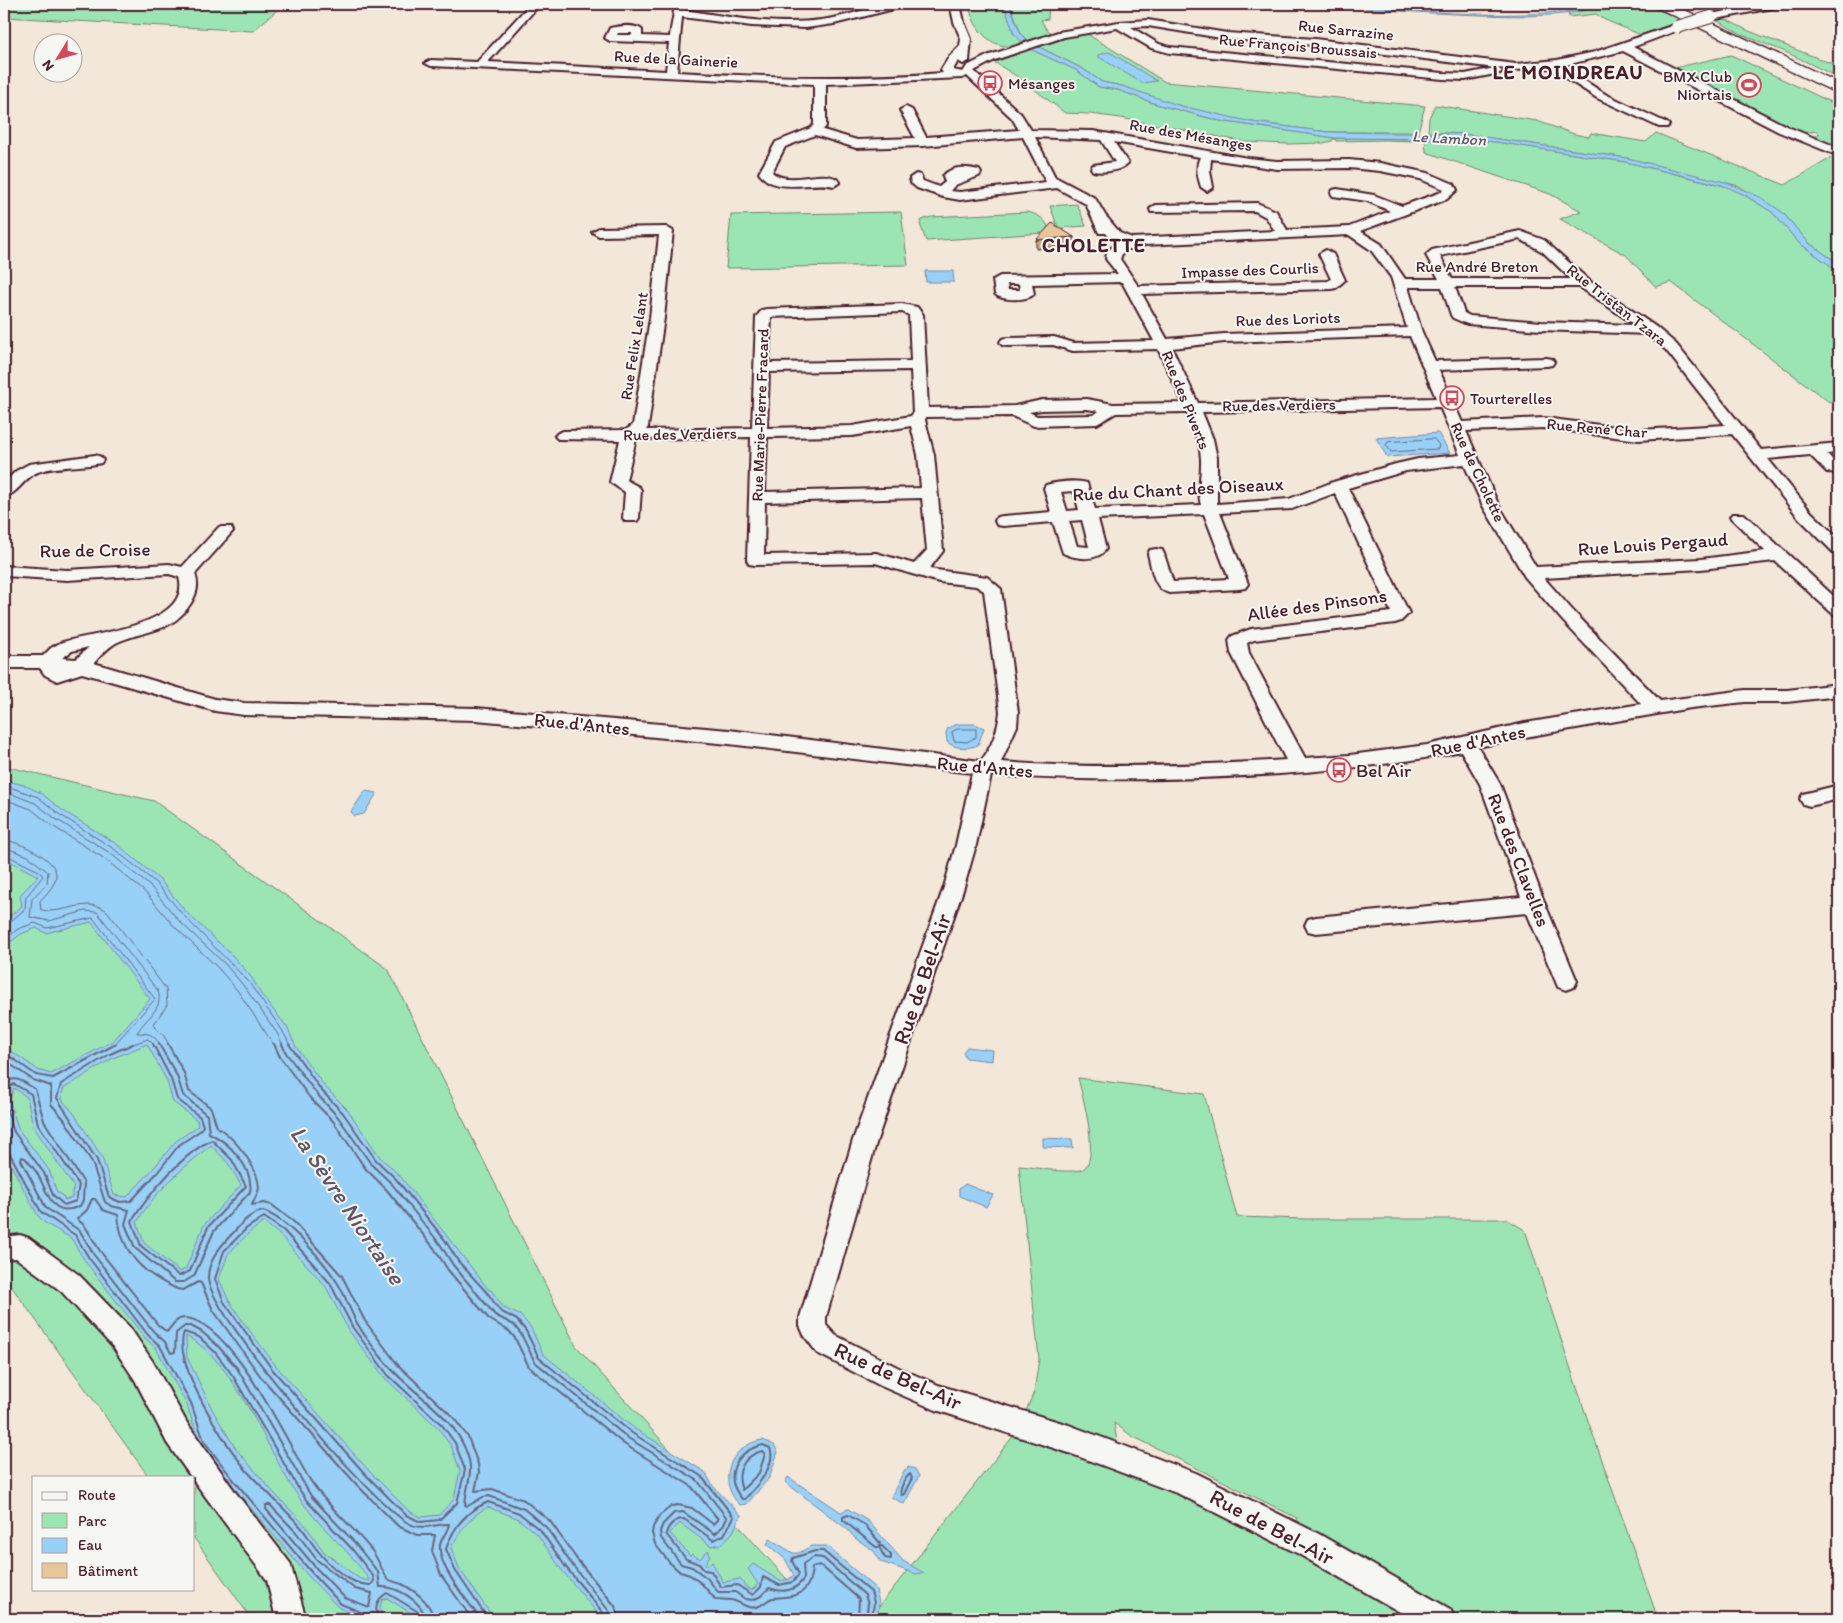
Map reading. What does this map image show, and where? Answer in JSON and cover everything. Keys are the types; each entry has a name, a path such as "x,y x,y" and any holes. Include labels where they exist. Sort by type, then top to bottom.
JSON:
{"highway":[{"path":"1659,4 1716,26"},
{"path":"1671,4 1839,84"},
{"path":"1675,4 1839,89"}],"street":[{"path":"480,65 535,4"},
{"path":"671,75 677,17 680,8 778,26 812,24 841,12 858,15 902,4"},
{"path":"955,4 966,40 964,48 953,59 960,69 994,94 1017,116 1028,134 1047,174 1056,184 1087,197 1094,204 1112,234 1127,246 1284,239 1331,232"},
{"name":"Rue Sarrazine","path":"960,69 1062,34 1119,25 1148,23 1206,33 1315,42 1463,61 1527,67 1584,57 1624,46 1677,27 1716,26 1778,4"},
{"path":"766,25 775,13 778,26"},
{"name":"Rue François Broussais","path":"1119,25 1155,46 1170,50 1464,77 1498,71 1499,65"},
{"path":"637,39 675,40"},
{"path":"1624,46 1674,70 1746,110 1817,144 1839,152"},
{"name":"Rue de la Gainerie","path":"431,63 708,78 820,80 919,77 960,69"},
{"path":"1548,64 1578,79 1602,96 1663,125"},
{"path":"1479,74 1499,65"},
{"path":"820,80 821,123 815,131 780,145 765,173 770,178 781,181 828,180 834,182"},
{"path":"906,110 923,142"},
{"name":"Rue des Mésanges","path":"815,131 856,144 923,142 1066,133 1105,137 1248,162 1277,165 1349,164 1380,167 1424,176 1450,187 1451,190 1443,196 1358,227 1352,231"},
{"path":"1096,168 1115,166 1122,163 1105,137"},
{"path":"1207,156 1203,162 1207,187"},
{"path":"916,178 917,183 946,187 960,196 1056,184"},
{"path":"1337,194 1370,198 1402,211"},
{"path":"1156,209 1257,207 1271,214 1282,234"},
{"name":"Rue Felix Lelant","path":"599,232 666,230 657,318 646,374 640,427 629,435 618,482 634,490 631,518"},
{"path":"1127,246 1173,241 1352,231"},
{"name":"Rue de Cholette","path":"1352,231 1376,247 1400,283 1415,332 1491,506 1531,573 1568,616 1656,707"},
{"name":"Rue Tristan Tzara","path":"1447,283 1433,258 1434,254 1520,235 1532,239 1557,256 1584,283 1651,330 1671,348 1805,515 1839,548"},
{"name":"Rue des Piverts","path":"1127,246 1114,252 1113,259 1127,280 1174,364 1192,408 1209,454 1206,491 1240,584 1169,588 1166,586 1156,554"},
{"name":"Impasse des Courlis","path":"1127,280 1331,285 1338,280 1326,254"},
{"path":"1025,280 1127,280"},
{"name":"Rue André Breton","path":"1400,283 1584,283"},
{"path":"1447,283 1458,315 1470,321 1651,330"},
{"name":"Rue Marie-Pierre Fracard","path":"918,570 935,552 926,456 919,416 920,365 916,315 912,310 902,308 767,313 763,317 755,560 876,558 939,577 982,581"},
{"name":"Rue des Loriots","path":"1007,342 1054,341 1073,347 1163,344 1224,338 1415,332"},
{"path":"1430,366 1547,362"},
{"path":"762,368 920,365"},
{"name":"Rue des Verdiers","path":"562,436 852,431 919,416 1015,411 1034,421 1096,419 1113,409 1445,402"},
{"name":"Rue René Char","path":"1457,427 1552,423 1639,435 1737,429"},
{"path":"1758,455 1839,448"},
{"path":"1814,450 1833,469 1839,468"},
{"name":"Rue du Chant des Oiseaux","path":"1003,522 1089,514 1113,515 1292,504 1339,485 1418,464 1470,459"},
{"path":"4,492 22,474 35,467 95,460"},
{"name":"Allée des Pinsons","path":"1299,766 1240,653 1238,640 1250,635 1395,616 1400,613 1339,485"},
{"path":"1081,486 1098,549 1077,553 1069,549 1060,516 1052,488 1081,486"},
{"path":"758,497 930,493"},
{"name":"Rue Louis Pergaud","path":"1738,517 1839,610"},
{"path":"52,668 56,652 94,639 114,637 151,626 170,616 180,608 190,589 190,580 186,573 224,531"},
{"name":"Rue Louis Pergaud","path":"1531,573 1701,564 1779,555"},
{"name":"Rue de Croise","path":"4,571 68,574 169,569 186,573"},
{"name":"Rue de Bel-Air","path":"982,581 992,589 1009,712 1008,726 996,755 986,768 980,782 954,887 866,1140 813,1317 813,1326 826,1344 890,1377 936,1397 1069,1440 1186,1482 1306,1543 1440,1619"},
{"path":"82,666 95,649 114,637"},
{"name":"Rue d'Antes","path":"4,664 52,668 130,682"},
{"name":"Rue d'Antes","path":"52,668 82,666 130,682 215,705 244,709 476,714 729,737 986,768 1053,772 1138,773 1221,771 1350,762 1427,752 1525,730 1656,707 1745,696 1787,696 1839,690"},
{"name":"Rue des Clavelles","path":"1466,743 1490,784 1534,904 1566,981"},
{"path":"1810,799 1839,792"},
{"path":"1316,925 1534,904"},
{"path":"4,1248 20,1246 70,1283 122,1338 144,1371 177,1433 226,1503 280,1573 291,1619"}],"green space":[{"path":"4,4 284,4 253,31 4,17"},
{"path":"969,4 1004,4 1014,34 1025,42 1015,46 1005,46 988,38 975,23"},
{"path":"1010,4 1049,4 1048,19 1041,20 1046,29 1052,33 1029,41 1021,34"},
{"path":"1598,4 1643,4 1684,20 1646,37 1605,20 1596,14 1569,17 1568,13 1596,8"},
{"path":"1723,18 1749,31 1830,63 1839,62 1839,67 1831,64 1839,69 1839,78 1788,53 1741,34 1714,19"},
{"path":"1084,32 1165,82 1425,106 1418,132 1328,132 1252,122 1216,115 1159,100 1122,86 1102,82 1083,69 1039,47"},
{"path":"1030,49 1076,70 1099,87 1118,90 1156,104 1220,121 1335,138 1418,139 1416,141 1336,141 1332,139 1332,141 1323,143 1288,144 1245,142 1121,118 1065,113 1021,79 994,62"},
{"name":"BMX Club Niortais","path":"1731,55 1839,106 1839,151 1810,140 1819,134 1817,131 1802,133 1674,68"},
{"path":"1435,105 1537,121 1574,134 1589,137 1591,133 1646,142 1656,133 1785,185 1836,155 1839,156 1839,264 1809,243 1782,212 1739,186 1627,158 1464,134 1428,132 1429,118"},
{"path":"1425,139 1461,139 1496,142 1626,162 1733,188 1772,212 1799,243 1834,268 1839,274 1839,400 1829,402 1671,282 1656,287 1626,255 1560,219 1581,211 1550,194 1426,152"},
{"path":"1077,204 1086,226 1058,228 1050,206"},
{"path":"901,212 908,265 726,268 731,215"},
{"path":"1027,212 1044,220 1048,226 1044,233 926,241 920,224 922,220 931,217"},
{"path":"4,766 154,801 388,969 576,1346 823,1619 246,1619 248,1614 195,1539 195,1476 148,1476 4,1276"},
{"path":"1078,1078 1204,1094 1237,1217 1506,1219 1525,1230 1586,1415 1658,1619 869,1619 1018,1430 1034,1392 1039,1359 1019,1166 1074,1171 1081,1170 1087,1165 1090,1155 1089,1128","holes":["1114,1423 1132,1436 1297,1518 1286,1541 1106,1461 1117,1442"]}],"water":[{"path":"1004,4 1009,4 1021,34 1029,41 1021,41 1014,34"},
{"path":"1340,4 1370,5 1421,11 1506,14 1569,11 1590,8 1592,4 1598,4 1596,8 1582,11 1525,16 1410,12"},
{"name":"Le Lambon","path":"1039,47 1083,69 1102,82 1122,86 1181,106 1252,122 1328,132 1464,134 1627,158 1725,182 1760,197 1782,212 1809,243 1839,264 1839,274 1834,268 1799,243 1772,212 1743,194 1722,185 1626,162 1496,142 1461,139 1335,138 1220,121 1156,104 1118,90 1099,87 1076,70 1030,49"},
{"path":"1107,52 1157,81 1142,83 1097,56"},
{"path":"925,271 953,271 954,282 926,282"},
{"path":"1438,433 1450,453 1387,457 1376,438"},
{"path":"958,724 975,724 984,728 978,745 962,748 947,742 946,733 948,728"},
{"name":"La Sèvre Niortaise","path":"4,780 24,785 41,793 62,810 118,845 160,880 187,913 233,956 252,978 261,994 287,1027 296,1047 325,1087 347,1109 380,1157 400,1176 504,1308 521,1316 531,1328 543,1354 635,1429 705,1472 713,1486 741,1515 733,1532 722,1544 711,1546 680,1523 670,1533 690,1556 692,1554 700,1559 708,1550 710,1555 705,1564 707,1566 712,1562 723,1582 740,1579 746,1587 752,1590 758,1584 748,1569 753,1564 780,1581 789,1579 794,1575 785,1559 767,1544 770,1539 793,1553 799,1553 811,1546 827,1546 876,1589 879,1603 877,1619 602,1619 561,1569 538,1535 517,1518 488,1507 466,1524 451,1548 459,1568 494,1619 416,1619 414,1615 387,1598 382,1600 380,1608 382,1619 366,1619 339,1608 309,1577 228,1481 200,1444 187,1405 156,1348 145,1338 85,1261 71,1238 45,1223 38,1216 4,1152 4,1046 38,1070 51,1074 113,1041 150,999 91,922 46,933 36,928 21,934 4,947 4,921 22,906 20,895 38,876 4,858","holes":["147,1044 167,1081 173,1102 197,1120 198,1126 176,1141 127,1197 114,1195 102,1157 73,1112 62,1100 63,1089 113,1058","14,1088 27,1097 33,1126 74,1187 72,1198 65,1200 57,1192 49,1170 19,1130 9,1101","211,1145 228,1163 241,1185 204,1225 186,1268 180,1272 144,1243 137,1222 152,1200 180,1171","264,1222 280,1235 326,1287 349,1331 385,1378 439,1429 451,1446 460,1470 454,1499 439,1515 421,1517 409,1511 370,1472 276,1366 228,1299 219,1279 228,1254 250,1232","186,1336 205,1349 237,1388 290,1484 303,1503 363,1570 370,1581 360,1579 324,1552 305,1525 236,1449 213,1411 187,1357"]},
{"path":"365,791 377,793 364,814 355,816 351,812"},
{"path":"967,1047 993,1050 992,1061 966,1058 963,1052"},
{"path":"1043,1138 1072,1139 1073,1148 1043,1147"},
{"path":"965,1184 993,1195 986,1207 959,1196 959,1189"},
{"path":"763,1440 774,1445 778,1452 769,1478 747,1504 740,1505 732,1495 729,1485 730,1465 742,1448"},
{"path":"908,1467 915,1469 919,1476 904,1504 891,1497 905,1469 907,1470"},
{"path":"788,1477 841,1512 848,1509 868,1521 903,1561 924,1573 916,1574 881,1562 874,1551 785,1482"}],"building":[{"path":"1052,223 1057,226 1074,237 1036,240"}],"place":[{"name":"Mésanges","path":"990,83"},
{"name":"BMX Club Niortais","path":"1749,85"},
{"name":"Tourterelles","path":"1452,398"},
{"name":"Bel Air","path":"1339,770"}],"district":[{"name":"LE MOINDREAU","path":"1568,72"},
{"name":"CHOLETTE","path":"1094,245"}]}
